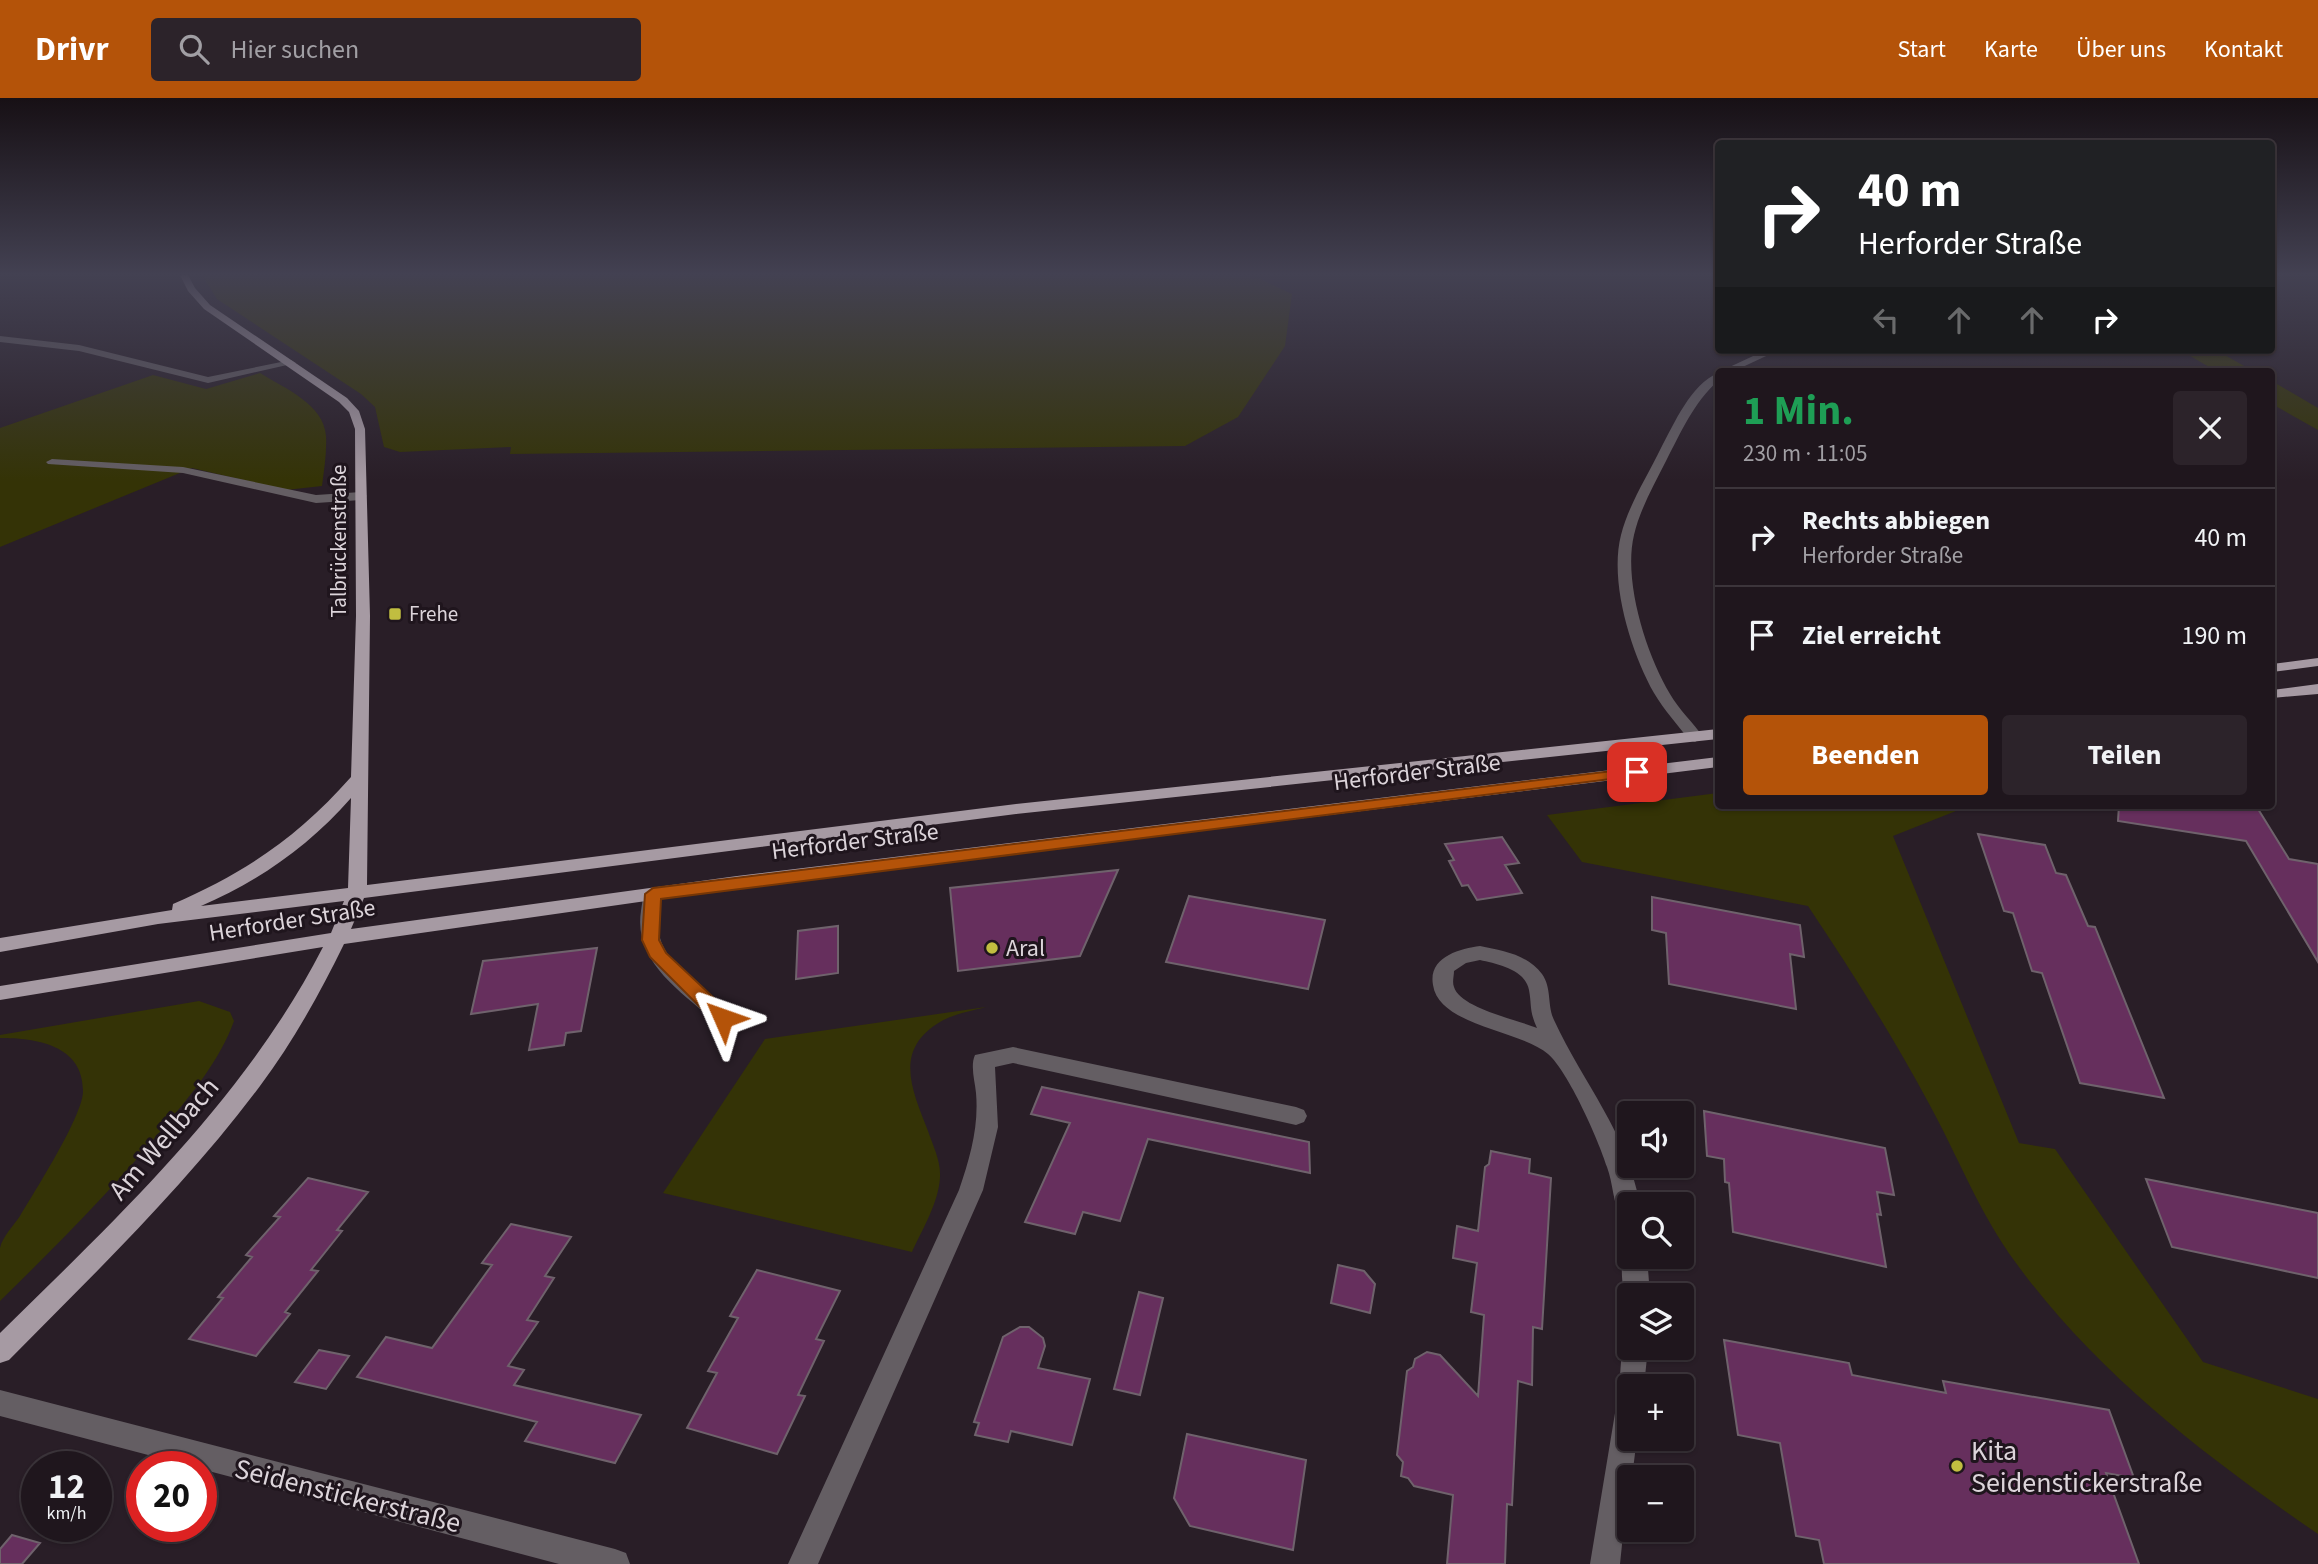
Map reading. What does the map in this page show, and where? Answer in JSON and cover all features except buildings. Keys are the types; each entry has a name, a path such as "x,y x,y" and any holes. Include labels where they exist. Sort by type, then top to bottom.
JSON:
{"main road":[{"name":"Talbrückenstraße","path":"262,343 328,389 354,411 360,429 363,616 360,853 356,891"},
{"path":"2275,668 2318,662"},
{"path":"2275,694 2318,689"},
{"name":"Herforder Straße","path":"0,945 158,918 356,891 1016,809 1715,734"},
{"name":"Herforder Straße","path":"0,993 338,938 653,894 1715,762"},
{"path":"158,918 219,892 270,863 312,830 359,778"},
{"name":"Am Wellbach","path":"0,1352 129,1222 206,1137 288,1029 338,938 356,891"}],"street":[{"path":"39,343 79,348 208,380 291,363"},
{"path":"1733,368 1765,354"},
{"path":"1695,737 1661,691 1633,618 1625,582 1625,547 1636,508 1679,426 1707,385 1715,378"},
{"path":"52,461 183,470 316,499 361,496"},
{"path":"653,894 650,940 659,957 723,1018"},
{"path":"1557,1049 1530,1033 1461,1009 1444,989 1445,969 1453,960 1480,953 1504,957 1525,968 1534,978 1539,990 1539,1010 1557,1049 1585,1091 1608,1134 1624,1192"},
{"path":"803,1564 971,1190 987,1146 989,1117 982,1061 1013,1055 1296,1116"},
{"name":"Seidenstickerstraße","path":"0,1403 615,1564"},
{"path":"1605,1564 1621,1451"}],"shaded area":[{"path":"284,343 1285,343 1238,417 1185,446 510,454 511,447 400,452 384,447 375,407 361,394"},
{"path":"2187,354 2223,354 2248,368 2211,368"},
{"path":"260,373 311,406 324,425 326,455 322,486 286,490 192,468 0,547 0,428 153,375 206,389"},
{"path":"2275,383 2318,408 2318,430 2275,406"},
{"path":"1715,793 1715,809 1961,809 1893,836 2019,1143 2055,1149 2203,1362 2318,1399 2318,1534 2235,1475 2155,1411 2082,1341 2048,1303 2003,1244 1899,1050 1808,906 1582,862 1547,815"},
{"path":"199,1001 230,1012 234,1021 221,1050 204,1077 125,1172 0,1301 1,1244 57,1154 75,1118 83,1092 76,1064 67,1054 42,1043 0,1038 0,1035"},
{"path":"986,1007 940,1022 925,1033 911,1058 912,1086 936,1154 940,1177 933,1206 912,1252 663,1193 765,1039"}],"place":[{"name":"Frehe","path":"395,614"},
{"name":"Aral","path":"992,948"},
{"name":"Kita Seidenstickerstraße","path":"1957,1466"}],"route":[{"path":"723,1018 659,957 650,940 653,894 1637,772"}]}
